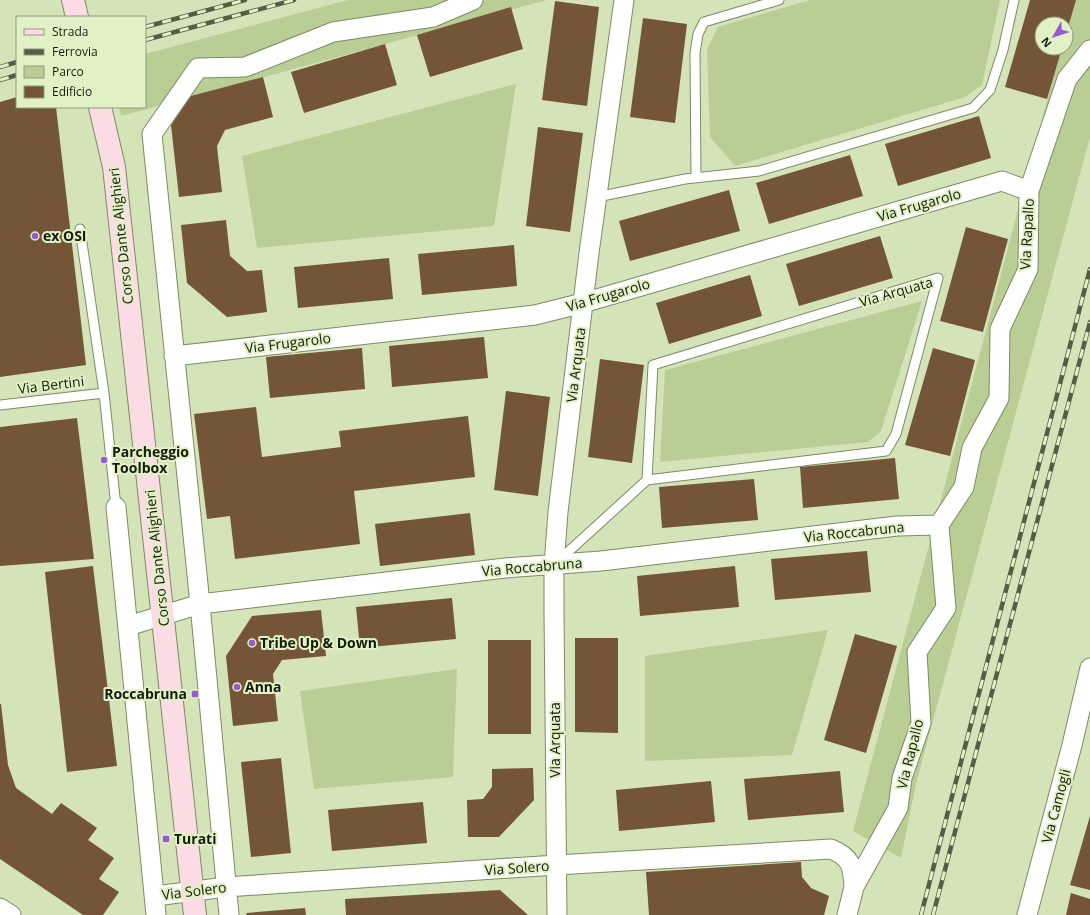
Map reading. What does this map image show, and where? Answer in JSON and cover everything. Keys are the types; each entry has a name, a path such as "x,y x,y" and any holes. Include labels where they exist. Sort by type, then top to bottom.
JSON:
{"street":[{"path":"73,0 77,16"},
{"path":"229,915 200,604 152,134 198,68 245,68 333,32 433,17 473,0"},
{"name":"Via Arquata","path":"557,915 554,565 558,512 583,303 624,0"},
{"name":"Via Rapallo","path":"847,915 854,887 898,808 902,778 921,723 917,652 946,608 940,525 964,487 972,448 999,398 1000,329 1028,270 1029,192 1067,80 1090,50"},
{"name":"Corso Dante Alighieri","path":"103,115 114,167 195,915"},
{"name":"Via Frugarolo","path":"174,356 535,315 583,303 1002,181 1029,192"},
{"path":"116,507 156,915"},
{"name":"Via Roccabruna","path":"128,626 163,614 200,604 506,568 601,562 898,526 940,525"},
{"name":"Via Camogli","path":"1028,915 1087,693 1090,668"},
{"name":"Via Solero","path":"155,896 226,887 556,865 831,849 840,853 848,861 853,872 854,887"},
{"path":"0,908 11,915"}],"lane":[{"path":"696,178 695,53 698,34 704,22 779,0"},
{"path":"597,197 696,178 759,171 973,108 990,90 1003,50 1014,0"},
{"path":"80,229 104,392 116,507"},
{"name":"Via Arquata","path":"938,278 896,434 886,451 647,480 654,365 938,278"},
{"name":"Via Bertini","path":"0,405 104,392"},
{"path":"554,565 647,480"}],"green space":[{"path":"348,0 547,0 121,116 119,108 146,108 146,54"},
{"path":"810,0 1000,0 982,85 965,97 735,166 710,137 707,49 718,27"},
{"path":"1074,0 1090,0 1090,137 916,784 901,858 853,831 1059,56 1074,56 1074,16 1070,16"},
{"path":"516,84 494,226 257,248 242,156"},
{"path":"922,301 881,431 868,442 660,462 665,370"},
{"path":"828,630 792,755 645,761 645,656"},
{"path":"457,669 453,777 314,789 300,691"}],"building":[{"path":"1030,0 1076,0 1071,16 1034,16 1034,56 1060,56 1047,99 1005,87"},
{"path":"555,1 599,7 587,106 542,100"},
{"path":"511,7 523,49 430,77 417,35"},
{"path":"643,18 687,24 675,123 630,117"},
{"path":"385,44 397,85 304,113 291,72"},
{"path":"263,77 273,117 225,130 217,146 222,192 179,197 171,125 191,96"},
{"name":"ex OSI","path":"16,97 16,108 56,108 86,365 0,377 0,102"},
{"path":"979,116 991,158 898,186 885,144"},
{"path":"538,127 583,133 570,232 526,226"},
{"path":"850,155 863,196 769,224 756,183"},
{"path":"729,190 740,231 630,261 619,221"},
{"path":"226,220 230,256 247,271 262,270 267,312 227,317 187,283 181,225"},
{"path":"966,227 1008,239 983,332 940,321"},
{"path":"880,236 893,278 799,306 786,264"},
{"path":"514,245 517,286 422,295 418,254"},
{"path":"389,258 393,299 298,308 294,267"},
{"path":"750,275 762,316 669,344 656,303"},
{"path":"484,337 488,378 392,387 389,346"},
{"path":"362,348 365,389 270,398 266,357"},
{"path":"933,348 975,360 950,456 905,445"},
{"path":"600,359 644,365 632,463 588,457"},
{"path":"506,391 550,397 538,496 494,490"},
{"path":"256,407 262,457 341,447 339,431 468,416 475,477 354,491 360,544 235,559 230,516 207,519 194,414"},
{"path":"77,418 94,559 0,566 0,427"},
{"path":"895,458 899,499 803,508 800,467"},
{"path":"754,479 758,520 662,528 659,487"},
{"path":"470,513 475,555 380,566 375,524"},
{"path":"867,551 871,592 775,600 771,559"},
{"path":"93,566 117,766 67,772 45,572"},
{"path":"735,566 739,607 640,616 637,576"},
{"path":"452,598 456,639 360,648 356,607"},
{"path":"321,610 326,656 282,660 273,674 278,721 233,726 226,656 252,616"},
{"path":"855,634 897,646 866,753 824,740"},
{"path":"575,638 618,638 618,733 575,732"},
{"path":"488,640 531,640 531,734 488,734"},
{"path":"0,704 8,765 16,788 52,814 61,803 97,828 88,840 114,858 99,879 119,892 103,915 83,915 0,859"},
{"path":"281,758 291,853 251,857 241,762"},
{"path":"533,768 534,800 499,837 468,837 467,800 483,799 492,787 492,769"},
{"path":"840,771 844,812 748,820 744,779"},
{"path":"711,781 715,822 619,831 616,790"},
{"path":"423,802 427,843 332,851 328,810"},
{"path":"1090,816 1090,890 1070,885"},
{"path":"801,862 802,877 811,888 829,896 824,915 649,915 646,872"},
{"path":"500,890 528,915 346,915 345,899"},
{"path":"1071,893 1090,899 1090,915 1066,915"},
{"path":"305,908 306,915 247,915 246,913"}],"railway":[{"path":"146,27 245,0"},
{"path":"146,40 294,0"},
{"path":"0,67 16,62"},
{"path":"0,80 16,75"},
{"path":"921,915 1090,269"},
{"path":"933,915 1090,322"}],"place":[{"name":"ex OSI","path":"35,236"},
{"name":"Parcheggio Toolbox","path":"104,460"},
{"name":"Tribe Up & Down","path":"252,643"},
{"name":"Anna","path":"237,687"},
{"name":"Roccabruna","path":"195,694"},
{"name":"Turati","path":"166,839"}]}
